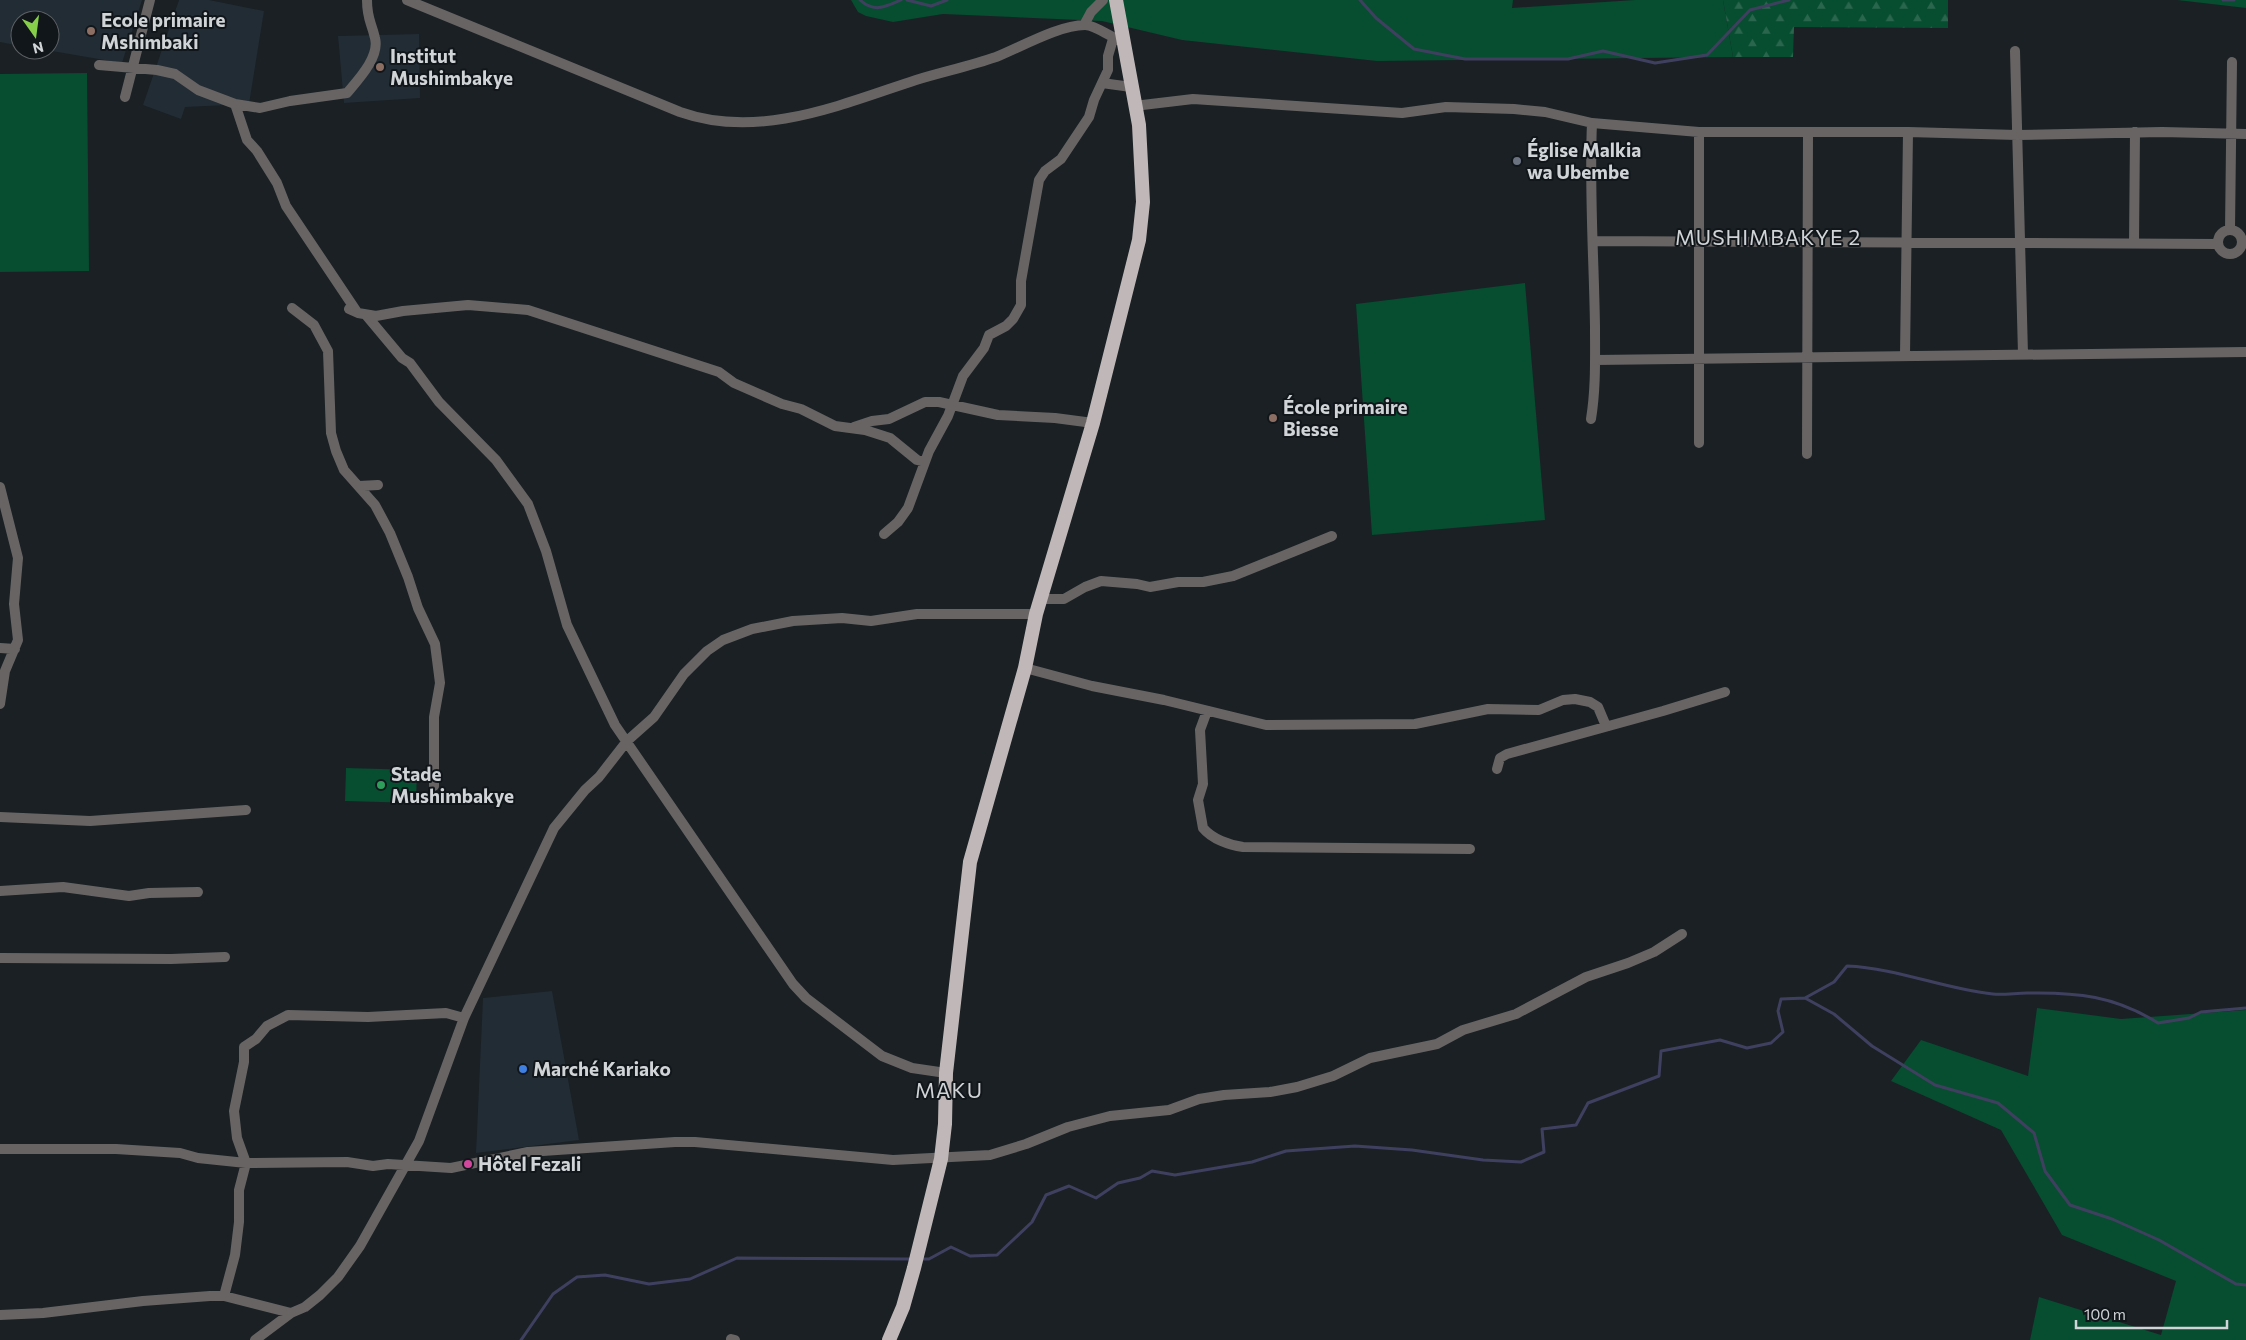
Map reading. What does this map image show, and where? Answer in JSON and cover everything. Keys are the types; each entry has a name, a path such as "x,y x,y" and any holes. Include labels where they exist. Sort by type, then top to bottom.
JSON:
{"highway":[{"path":"889,1340 903,1307 941,1159 945,1124 946,1073 970,862 1025,668 1036,614 1093,423 1137,249 1142,219 1141,146 1131,87 1118,40 1116,0"}],"street":[{"path":"125,97 150,0"},
{"path":"99,65 175,74 198,90 235,104 260,108 290,101 347,93 373,56 376,44 367,16 367,0"},
{"path":"407,0 680,112 706,120 739,124 771,121 815,112 994,57 1061,30 1084,25 1093,26 1118,40 1108,56 1108,70 1089,117 1061,159 1045,171 1039,180 1021,281 1021,305 1013,319 1006,326 989,335 984,348 963,376 925,462 908,508 898,522 884,534"},
{"path":"1084,25 1091,12 1102,0"},
{"path":"2015,51 2023,354"},
{"path":"2230,230 2232,62"},
{"path":"1102,83 1131,87"},
{"path":"1134,106 1193,99 1402,113 1464,107 1545,112 1592,123 1699,132 1908,132 2017,135 2135,132 2246,134"},
{"path":"235,104 247,140 257,151 277,183 286,206 358,312 402,358 410,363 439,402 496,460 528,504 546,551 574,641 615,725 776,961 806,998 882,1056 912,1068 946,1073"},
{"path":"1591,419 1595,391 1594,241 1590,166 1592,123"},
{"path":"1699,132 1699,443"},
{"path":"1905,356 1908,132"},
{"path":"2134,244 2135,132"},
{"path":"1807,454 1808,133"},
{"path":"2230,230 2240,236 2244,244 2237,251 2229,254 2222,251 2218,244 2219,236 2230,230"},
{"path":"1594,241 2218,244"},
{"path":"358,312 376,316 403,310 468,305 528,310 719,372 734,382 782,404 802,409 835,426 853,428 890,438 917,460 925,462"},
{"path":"292,308 314,324 328,351 331,433 344,470 375,505 390,533 410,581 418,608 435,644 440,683 434,717 434,786"},
{"path":"1595,360 2246,352"},
{"path":"853,428 903,414 925,402 939,402 998,415 1055,418 1093,423"},
{"path":"359,486 378,485"},
{"path":"0,487 18,558 14,604 18,640 5,671 0,704"},
{"path":"1041,599 1064,599 1085,587 1101,581 1137,584 1150,588 1178,582 1203,582 1233,576 1332,536"},
{"path":"255,1340 291,1313 305,1307 320,1295 351,1260 406,1166 430,1116 437,1091 464,1018 554,828 585,790 600,777 627,740 654,717 684,674 707,651 723,640 752,629 793,620 842,618 871,621 918,614 1036,614"},
{"path":"0,648 15,649"},
{"path":"1025,668 1092,686 1164,700 1266,725 1415,724 1488,709 1539,710 1563,700 1575,699 1590,702 1598,707 1606,726"},
{"path":"1497,769 1500,758 1507,754 1725,692"},
{"path":"1207,711 1200,730 1203,784 1198,794 1198,813 1206,833 1230,845 1470,849"},
{"path":"0,817 90,821 246,810"},
{"path":"0,891 63,887 129,896 149,893 198,892"},
{"path":"0,1149 110,1149 171,1152 198,1158 246,1163 347,1162 373,1166 450,1168 528,1152 681,1142 893,1160 990,1155 1026,1144 1068,1127 1110,1116 1170,1110 1199,1099 1224,1095 1270,1092 1312,1083 1370,1058 1437,1044 1463,1030 1516,1014 1586,977 1654,952 1682,934"},
{"path":"0,958 171,959 225,957"},
{"path":"224,1296 235,1255 239,1222 239,1190 246,1163 237,1138 234,1111 244,1062 244,1047 256,1039 267,1026 277,1019 288,1015 368,1017 421,1013 456,1014 464,1018"},
{"path":"0,1315 43,1313 143,1301 224,1296 291,1313"}],"shaded area":[{"name":"Ecole primaire Mshimbaki","path":"0,0 142,0 122,63 60,52 60,10 10,10 10,44 0,42"},
{"path":"179,0 209,0 264,11 249,104 185,107 181,119 143,105"},
{"name":"Institut Mushimbakye","path":"419,34 420,98 344,103 338,36"},
{"name":"Marché Kariako","path":"552,991 579,1140 476,1153 483,998"}],"green space":[{"path":"851,0 1513,0 1512,8 1635,0 1723,0 1733,57 1377,61 1182,40 1102,21 943,14 893,22 866,16 858,12"},
{"path":"1723,0 1948,0 1948,28 1794,27 1793,57 1733,57"},
{"path":"2177,0 2246,0 2246,8"},
{"path":"87,73 89,271 0,272 0,74"},
{"path":"1525,283 1545,520 1372,535 1356,304"},
{"name":"Stade Mushimbakye","path":"346,768 417,770 416,803 345,801"},
{"path":"2037,1008 2121,1019 2246,1010 2246,1340 2030,1340 2039,1297 2161,1335 2176,1281 2062,1235 2001,1130 1891,1081 1921,1040 2028,1076"}],"waterway":[{"path":"860,0 875,8 885,7 901,0"},
{"path":"907,0 931,6 947,0"},
{"path":"1360,0 1376,18 1414,49 1465,59 1568,59 1603,51 1655,63 1707,55 1750,10 1789,0"},
{"path":"2223,0 2234,0"},
{"path":"921,1259 929,1259 951,1247 970,1256 997,1255 1032,1222 1046,1195 1069,1186 1096,1198 1118,1183 1140,1178 1152,1171 1175,1175 1252,1162 1286,1151 1355,1146 1412,1150 1483,1160 1521,1162 1544,1152 1542,1129 1576,1125 1588,1103 1659,1076 1661,1051 1720,1040 1747,1048 1771,1043 1783,1032 1778,1011 1781,999 1805,998 1834,982 1847,966 1902,974 1957,988 1993,994 2063,993 2079,995 2111,1001 2158,1023 2189,1018 2201,1012 2246,1008"},
{"path":"1805,998 1834,1014 1872,1046 1935,1085 1998,1103 2034,1133 2045,1171 2070,1205 2112,1219 2159,1240 2236,1284 2246,1285"},
{"path":"521,1340 553,1294 577,1277 605,1275 649,1284 690,1279 737,1258 912,1259"}],"place":[{"name":"Ecole primaire Mshimbaki","path":"91,31"},
{"name":"Institut Mushimbakye","path":"380,67"},
{"name":"Église Malkia wa Ubembe","path":"1517,161"},
{"name":"École primaire Biesse","path":"1273,418"},
{"name":"Stade Mushimbakye","path":"381,785"},
{"name":"Marché Kariako","path":"523,1069"},
{"name":"Hôtel Fezali","path":"468,1164"}],"district":[{"name":"MUSHIMBAKYE 2","path":"1768,238"},
{"name":"MAKU","path":"949,1091"}]}
